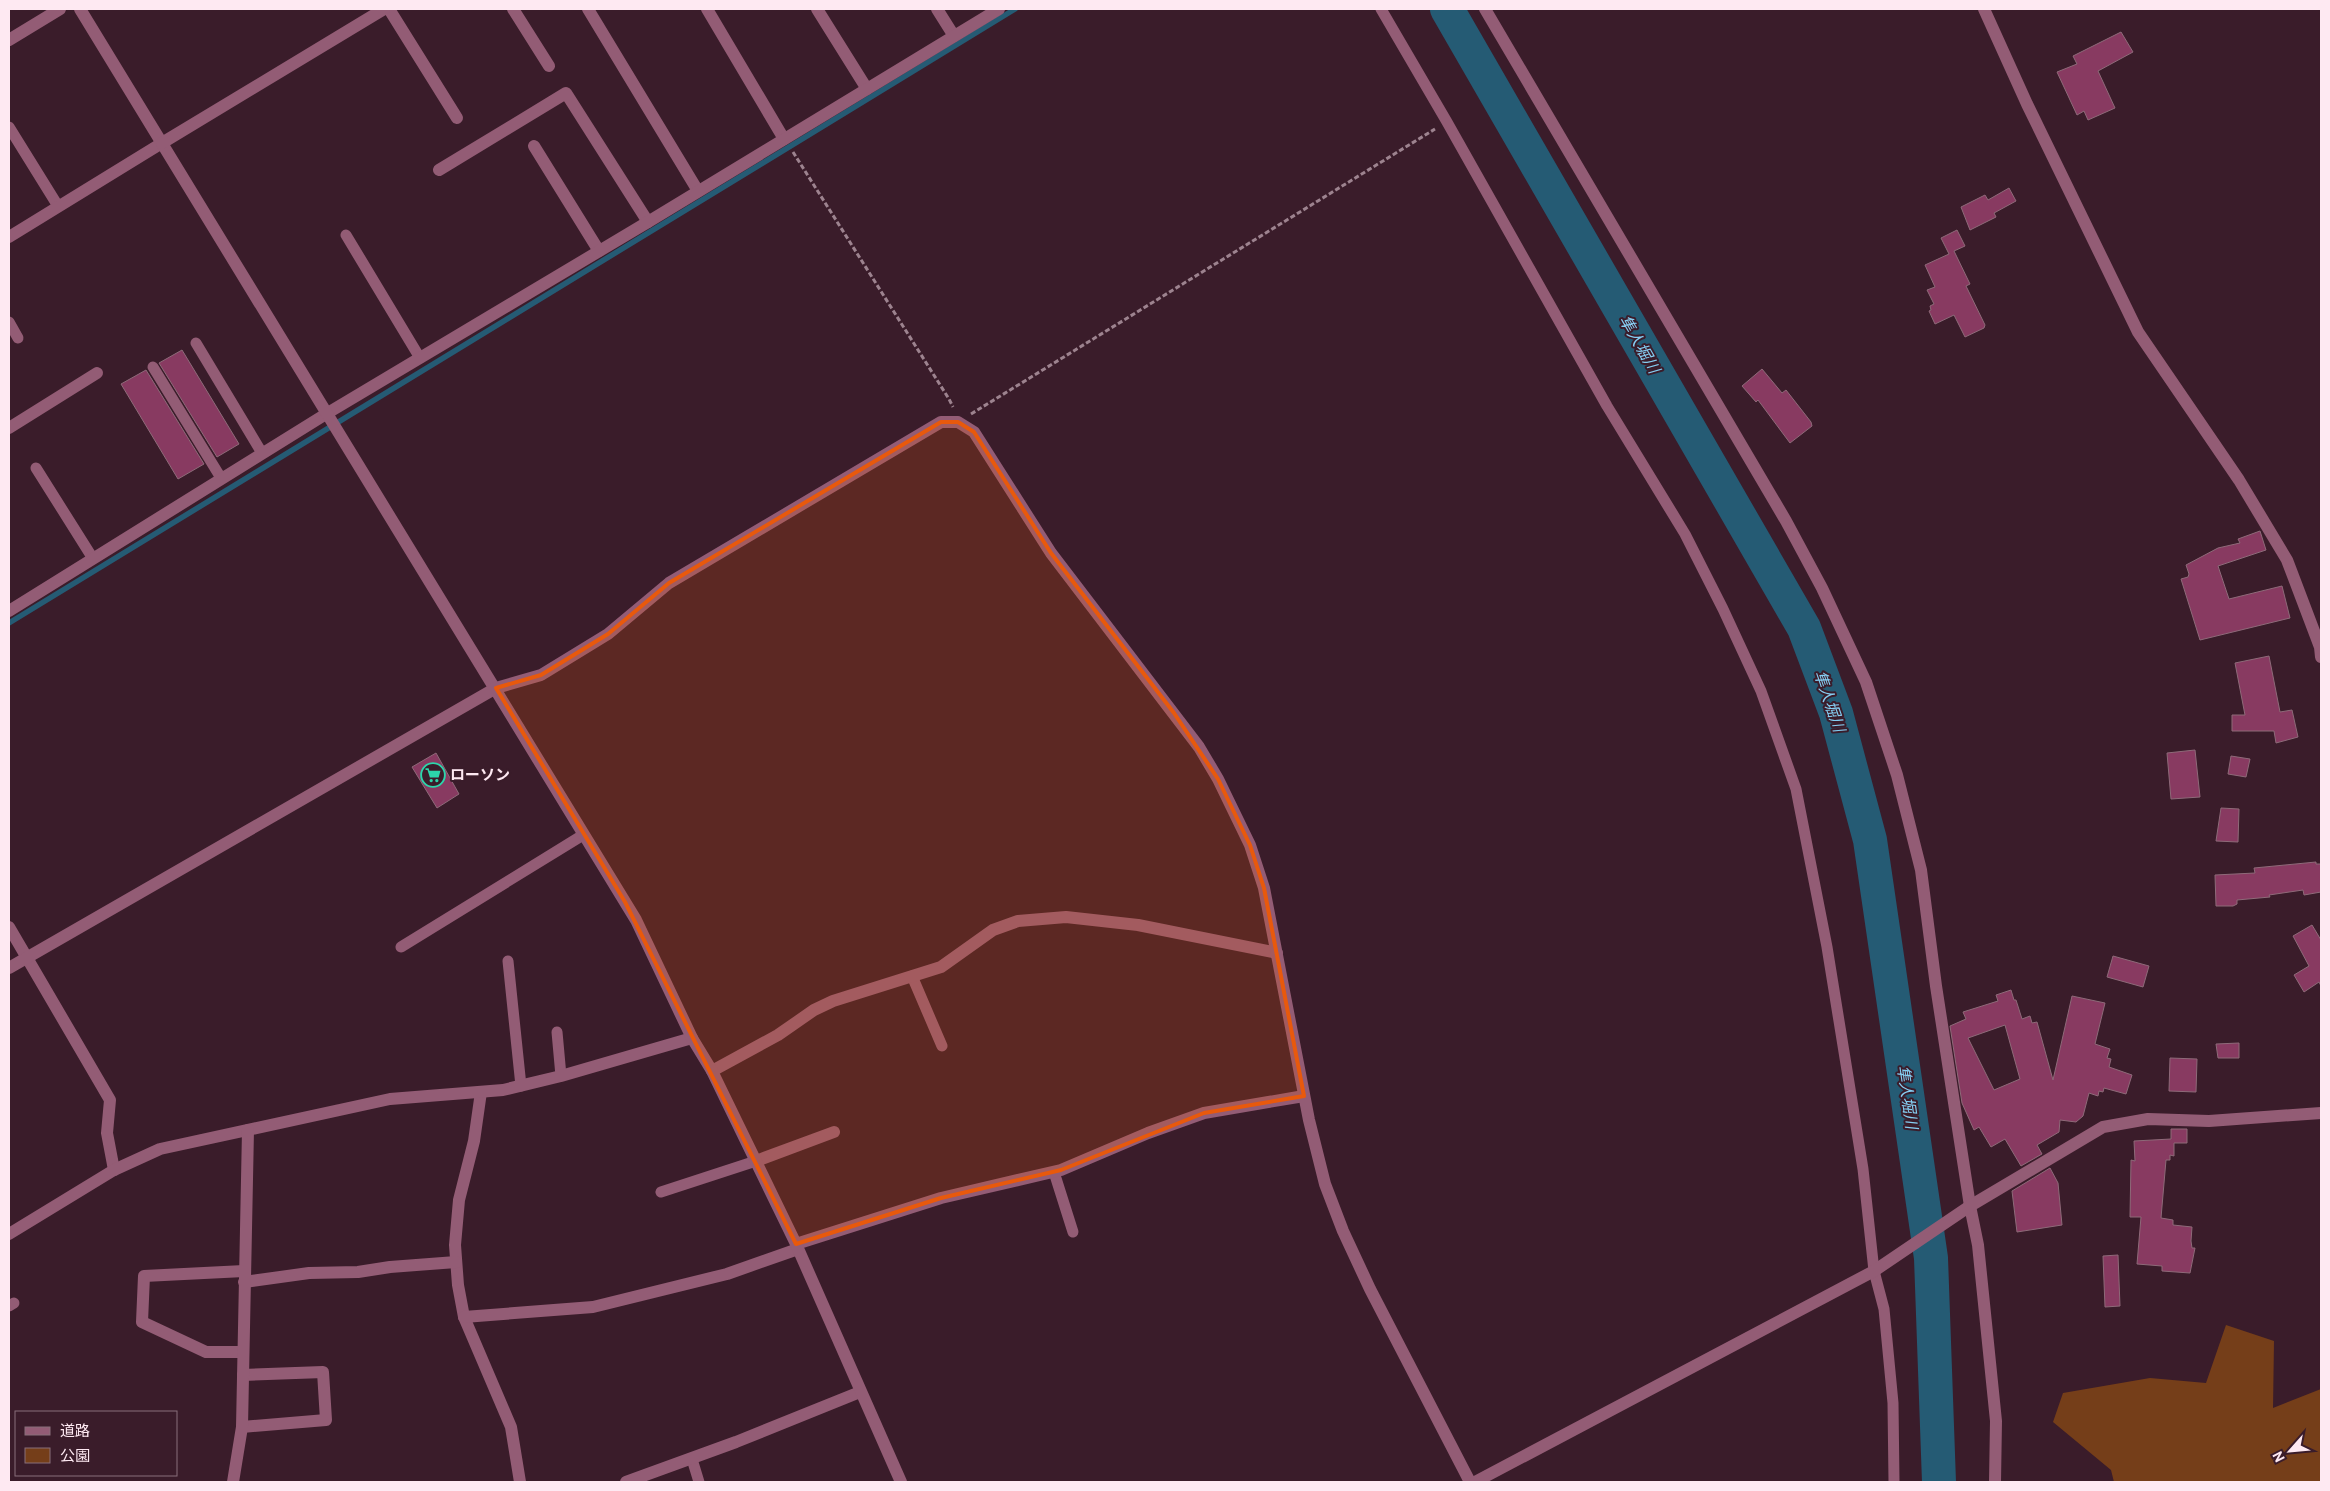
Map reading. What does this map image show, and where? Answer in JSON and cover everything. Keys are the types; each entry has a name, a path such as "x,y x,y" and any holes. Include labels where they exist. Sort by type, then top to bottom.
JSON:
{"street":[{"path":"9,40 60,9"},
{"path":"80,9 636,920 692,1038 712,1071 797,1247 901,1482"},
{"path":"9,237 384,9"},
{"path":"389,9 457,118"},
{"path":"513,9 549,66"},
{"path":"588,9 698,192"},
{"path":"707,9 784,139"},
{"path":"818,9 867,89"},
{"path":"937,9 954,36"},
{"path":"9,611 92,557 326,414 698,192 999,9"},
{"path":"1485,9 1786,521 1822,588 1866,682 1897,775 1922,870 1936,986 1970,1206 1978,1245 1996,1420 1994,1482"},
{"path":"1984,9 2027,104 2138,332 2240,480 2286,560 2321,657"},
{"path":"439,170 566,93 648,222"},
{"path":"534,146 599,251"},
{"path":"9,428 97,373"},
{"path":"9,968 496,688 541,675 608,634 670,583 941,422 958,422 974,432 1050,553 1132,662 1174,713 1218,779 1250,845 1264,888 1304,1096 1325,1184 1343,1231 1470,1482"},
{"path":"712,1071 778,1035 814,1010 833,1001 941,967 993,930 1018,921 1066,917 1138,924 1276,953"},
{"path":"9,927 110,1100 107,1133 114,1170"},
{"path":"9,1234 114,1170 160,1149 390,1099 503,1090 561,1076 692,1038"},
{"path":"481,1092 474,1140 458,1200 455,1245 456,1262 464,1317 512,1427 520,1482"},
{"path":"464,1317 592,1307 727,1274 797,1247 941,1198 1054,1172 1148,1133 1204,1113 1304,1096"},
{"path":"1475,1482 1874,1271 1970,1206 2103,1127 2148,1120 2209,1120 2321,1113"},
{"path":"233,1482 242,1427 248,1130"},
{"path":"756,1162 834,1132"},
{"path":"243,1352 206,1352 142,1322 144,1276 244,1276 358,1272 390,1267 456,1262"},
{"path":"242,1427 326,1420 323,1372 243,1375"},
{"path":"626,1482 692,1459 860,1392"}],"lane":[{"path":"1381,9 1448,122 1531,274 1684,534 1723,609 1760,691 1796,789 1818,898 1863,1169 1874,1271 1884,1309 1893,1402 1894,1482"},
{"path":"9,127 58,206"},
{"path":"346,235 420,358"},
{"path":"9,322 18,338"},
{"path":"196,343 262,453"},
{"path":"153,367 221,478"},
{"path":"36,468 92,557"},
{"path":"401,947 583,835"},
{"path":"508,961 521,1086"},
{"path":"912,976 942,1046"},
{"path":"557,1032 561,1076"},
{"path":"661,1192 756,1162"},
{"path":"1054,1172 1073,1232"},
{"path":"692,1459 699,1482"}],"path":[{"path":"784,139 950,399 958,422 1448,122"}],"highlighted area":[{"path":"941,422 958,422 974,432 1051,553 1174,713 1218,779 1250,845 1264,888 1304,1096 1204,1113 1061,1170 941,1198 796,1244 625,902 496,688 541,675 608,634 669,583"}],"green space":[{"path":"2226,1325 2274,1341 2273,1408 2321,1389 2321,1482 2114,1482 2111,1470 2053,1422 2063,1393 2150,1378 2206,1383"}],"building":[{"path":"2121,32 2133,52 2098,71 2115,108 2088,120 2084,111 2077,115 2057,72 2077,64 2073,56"},
{"path":"2009,188 2016,201 1994,213 1996,217 1970,230 1961,207 1985,195 1988,200"},
{"path":"1957,230 1965,246 1954,251 1970,284 1966,286 1985,325 1984,328 1965,337 1954,315 1935,324 1929,311 1931,310 1930,306 1934,304 1927,290 1935,287 1925,265 1949,254 1941,238"},
{"path":"182,350 239,444 217,457 159,363"},
{"path":"1762,369 1782,393 1786,390 1811,422 1812,426 1790,443 1758,400 1756,402 1742,386"},
{"path":"146,370 204,464 178,479 121,384"},
{"path":"2260,531 2266,550 2218,566 2229,599 2282,586 2290,618 2200,640 2181,579 2188,577 2186,565 2218,548 2240,543 2238,539"},
{"path":"2269,656 2280,712 2292,710 2298,737 2276,743 2274,731 2232,731 2232,715 2245,715 2235,663"},
{"path":"2195,750 2200,797 2171,799 2167,753"},
{"name":"ローソン","path":"436,753 459,794 437,808 412,767"},
{"path":"2231,756 2250,759 2246,777 2228,774"},
{"path":"2221,808 2239,809 2238,842 2216,841"},
{"path":"2316,862 2316,864 2321,864 2321,892 2304,895 2303,890 2269,895 2270,897 2237,900 2237,904 2233,906 2216,906 2215,875 2255,873 2254,868"},
{"path":"2312,925 2321,940 2321,986 2319,982 2304,992 2294,975 2309,966 2293,936"},
{"path":"2113,956 2149,966 2143,987 2107,977"},
{"path":"2011,990 2022,1019 2030,1016 2032,1023 2037,1022 2053,1080 2072,996 2105,1003 2095,1044 2110,1049 2107,1058 2111,1059 2109,1067 2132,1075 2126,1094 2104,1088 2103,1092 2099,1091 2098,1096 2089,1093 2083,1116 2076,1122 2060,1120 2059,1132 2037,1145 2042,1154 2021,1166 2005,1139 1991,1147 1979,1127 1974,1130 1962,1103 1950,1026 1966,1019 1963,1012 1998,1001 1996,995","holes":["2005,1025 2020,1079 1994,1090 1968,1038"]},
{"path":"2239,1043 2239,1058 2218,1058 2216,1044"},
{"path":"2170,1058 2197,1059 2196,1092 2169,1091"},
{"path":"2171,1129 2187,1129 2187,1143 2174,1143 2174,1156 2170,1155 2170,1160 2166,1160 2161,1218 2173,1220 2173,1225 2192,1227 2192,1248 2195,1248 2190,1273 2162,1271 2162,1266 2137,1264 2141,1217 2130,1217 2131,1160 2135,1161 2134,1141 2171,1139"},
{"path":"2050,1168 2058,1183 2062,1225 2017,1232 2012,1191"},
{"path":"2118,1255 2120,1306 2105,1307 2103,1256"}],"waterway":[{"path":"9,623 1015,9"},
{"name":"隼人堀川","path":"1447,9 1804,628 1836,713 1870,840 1931,1258 1939,1482"}],"place":[{"name":"ローソン","path":"433,775"}]}
